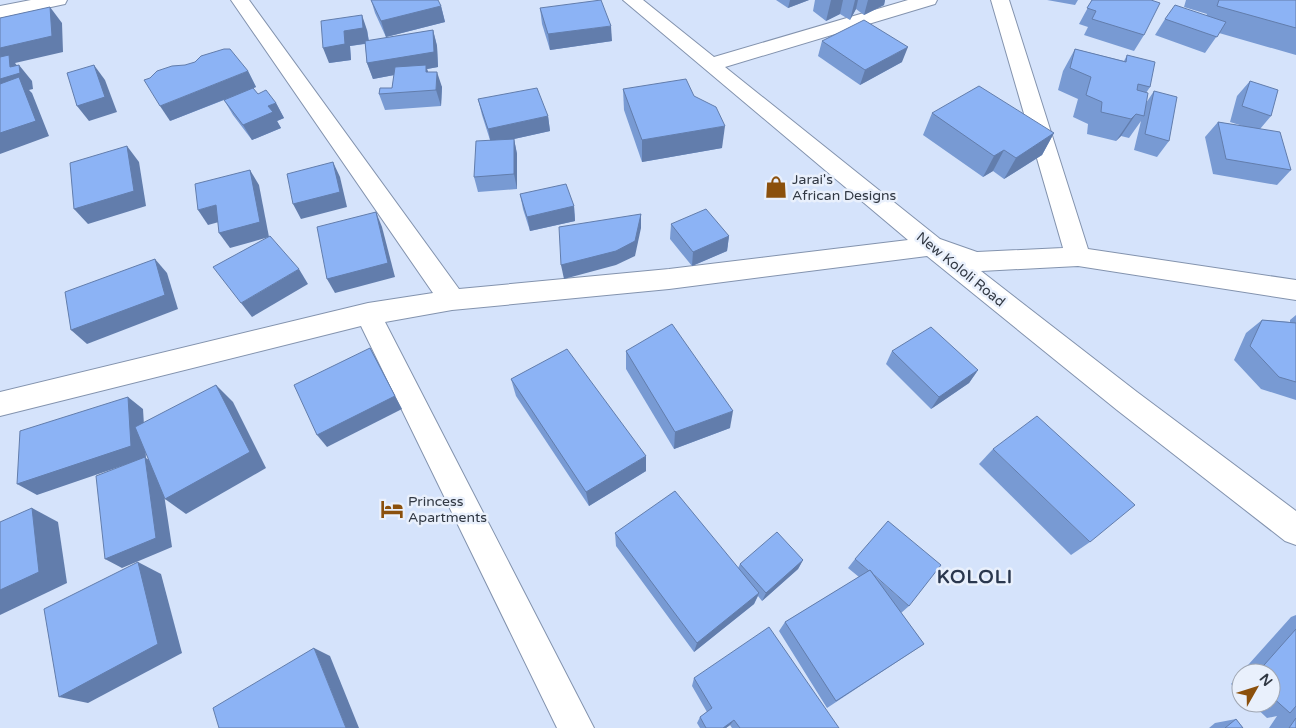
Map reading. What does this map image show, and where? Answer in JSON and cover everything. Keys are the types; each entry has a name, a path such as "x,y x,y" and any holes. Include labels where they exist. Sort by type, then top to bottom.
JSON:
{"street":[{"path":"0,12 58,0"},
{"path":"240,0 452,300"},
{"name":"New Kololi Road","path":"632,0 933,246 1180,443 1296,530"},
{"path":"710,64 928,0"},
{"path":"1000,0 1078,257"},
{"path":"0,404 368,314 452,300 670,279 933,246 976,262 1078,257 1296,290"},
{"path":"368,314 576,728"}],"building":[{"path":"371,0 438,0 441,6 381,21"},
{"path":"601,0 611,26 548,34 540,8"},
{"path":"1092,0 1151,0 1160,3 1144,35 1092,19 1096,11 1087,8"},
{"path":"1219,0 1296,0 1296,28 1217,6"},
{"path":"1175,5 1226,22 1217,37 1165,19"},
{"path":"50,7 52,36 0,48 0,18"},
{"path":"362,15 363,28 344,31 345,44 323,48 321,21"},
{"path":"864,20 908,47 865,70 822,41"},
{"path":"433,30 434,52 367,63 365,41"},
{"path":"230,49 248,71 160,106 144,80 150,78 157,71 195,62 201,56"},
{"path":"1075,49 1126,62 1127,55 1155,62 1150,87 1138,84 1137,90 1148,93 1144,116 1136,114 1131,119 1101,112 1102,102 1086,95 1091,77 1070,68"},
{"path":"9,55 10,67 19,65 20,73 0,79 0,57"},
{"path":"94,65 105,97 77,106 67,73"},
{"path":"426,65 426,72 437,72 436,90 379,94 380,88 392,88 395,67"},
{"path":"19,77 36,121 0,133 0,84"},
{"path":"686,79 694,96 716,107 725,126 642,140 623,89"},
{"path":"1250,81 1278,90 1271,116 1242,106"},
{"path":"979,86 1054,133 1016,158 1004,150 994,156 932,113"},
{"path":"253,88 258,94 266,90 276,103 268,106 273,112 243,125 224,100"},
{"path":"537,88 548,116 488,129 478,99"},
{"path":"1154,91 1177,97 1169,141 1145,134"},
{"path":"1218,122 1280,132 1291,170 1226,159"},
{"path":"514,139 514,174 474,177 476,141"},
{"path":"127,146 134,191 74,209 70,163"},
{"path":"333,162 340,192 293,204 287,174"},
{"path":"250,170 260,222 219,233 216,205 198,210 195,184"},
{"path":"566,184 574,206 527,217 520,194"},
{"path":"706,209 729,236 693,252 671,224"},
{"path":"376,212 388,263 327,279 317,227"},
{"path":"641,214 635,241 616,251 561,265 559,227"},
{"path":"270,236 299,269 241,303 213,267"},
{"path":"155,259 165,295 71,330 65,292"},
{"path":"1262,320 1296,323 1296,382 1279,377 1250,346"},
{"path":"672,324 733,411 675,432 626,351"},
{"path":"931,327 978,370 939,397 892,351"},
{"path":"370,348 395,396 317,435 294,385"},
{"path":"567,349 646,456 586,492 511,379"},
{"path":"216,385 250,452 165,499 135,427"},
{"path":"128,397 131,446 17,484 20,431"},
{"path":"1037,416 1135,505 1090,542 993,449"},
{"path":"145,457 156,538 105,559 96,476"},
{"path":"675,491 759,593 697,643 615,533"},
{"path":"32,508 39,572 0,590 0,522"},
{"path":"888,521 941,565 909,606 870,570 855,559"},
{"path":"777,532 803,560 766,593 740,564"},
{"path":"138,562 158,644 59,697 44,609"},
{"path":"870,570 924,644 836,701 785,622"},
{"path":"769,627 839,728 740,728 734,720 723,728 706,728 700,717 712,708 694,678"},
{"path":"1296,629 1296,706 1290,713 1281,705 1281,663 1266,663"},
{"path":"314,648 346,728 219,728 213,708"},
{"path":"1296,718 1296,728 1289,728"},
{"path":"1236,719 1243,728 1225,728"}],"place":[{"name":"Jarai's African Designs","path":"776,187"},
{"name":"Princess Apartments","path":"392,509"}],"district":[{"name":"KOLOLI","path":"975,576"}]}
